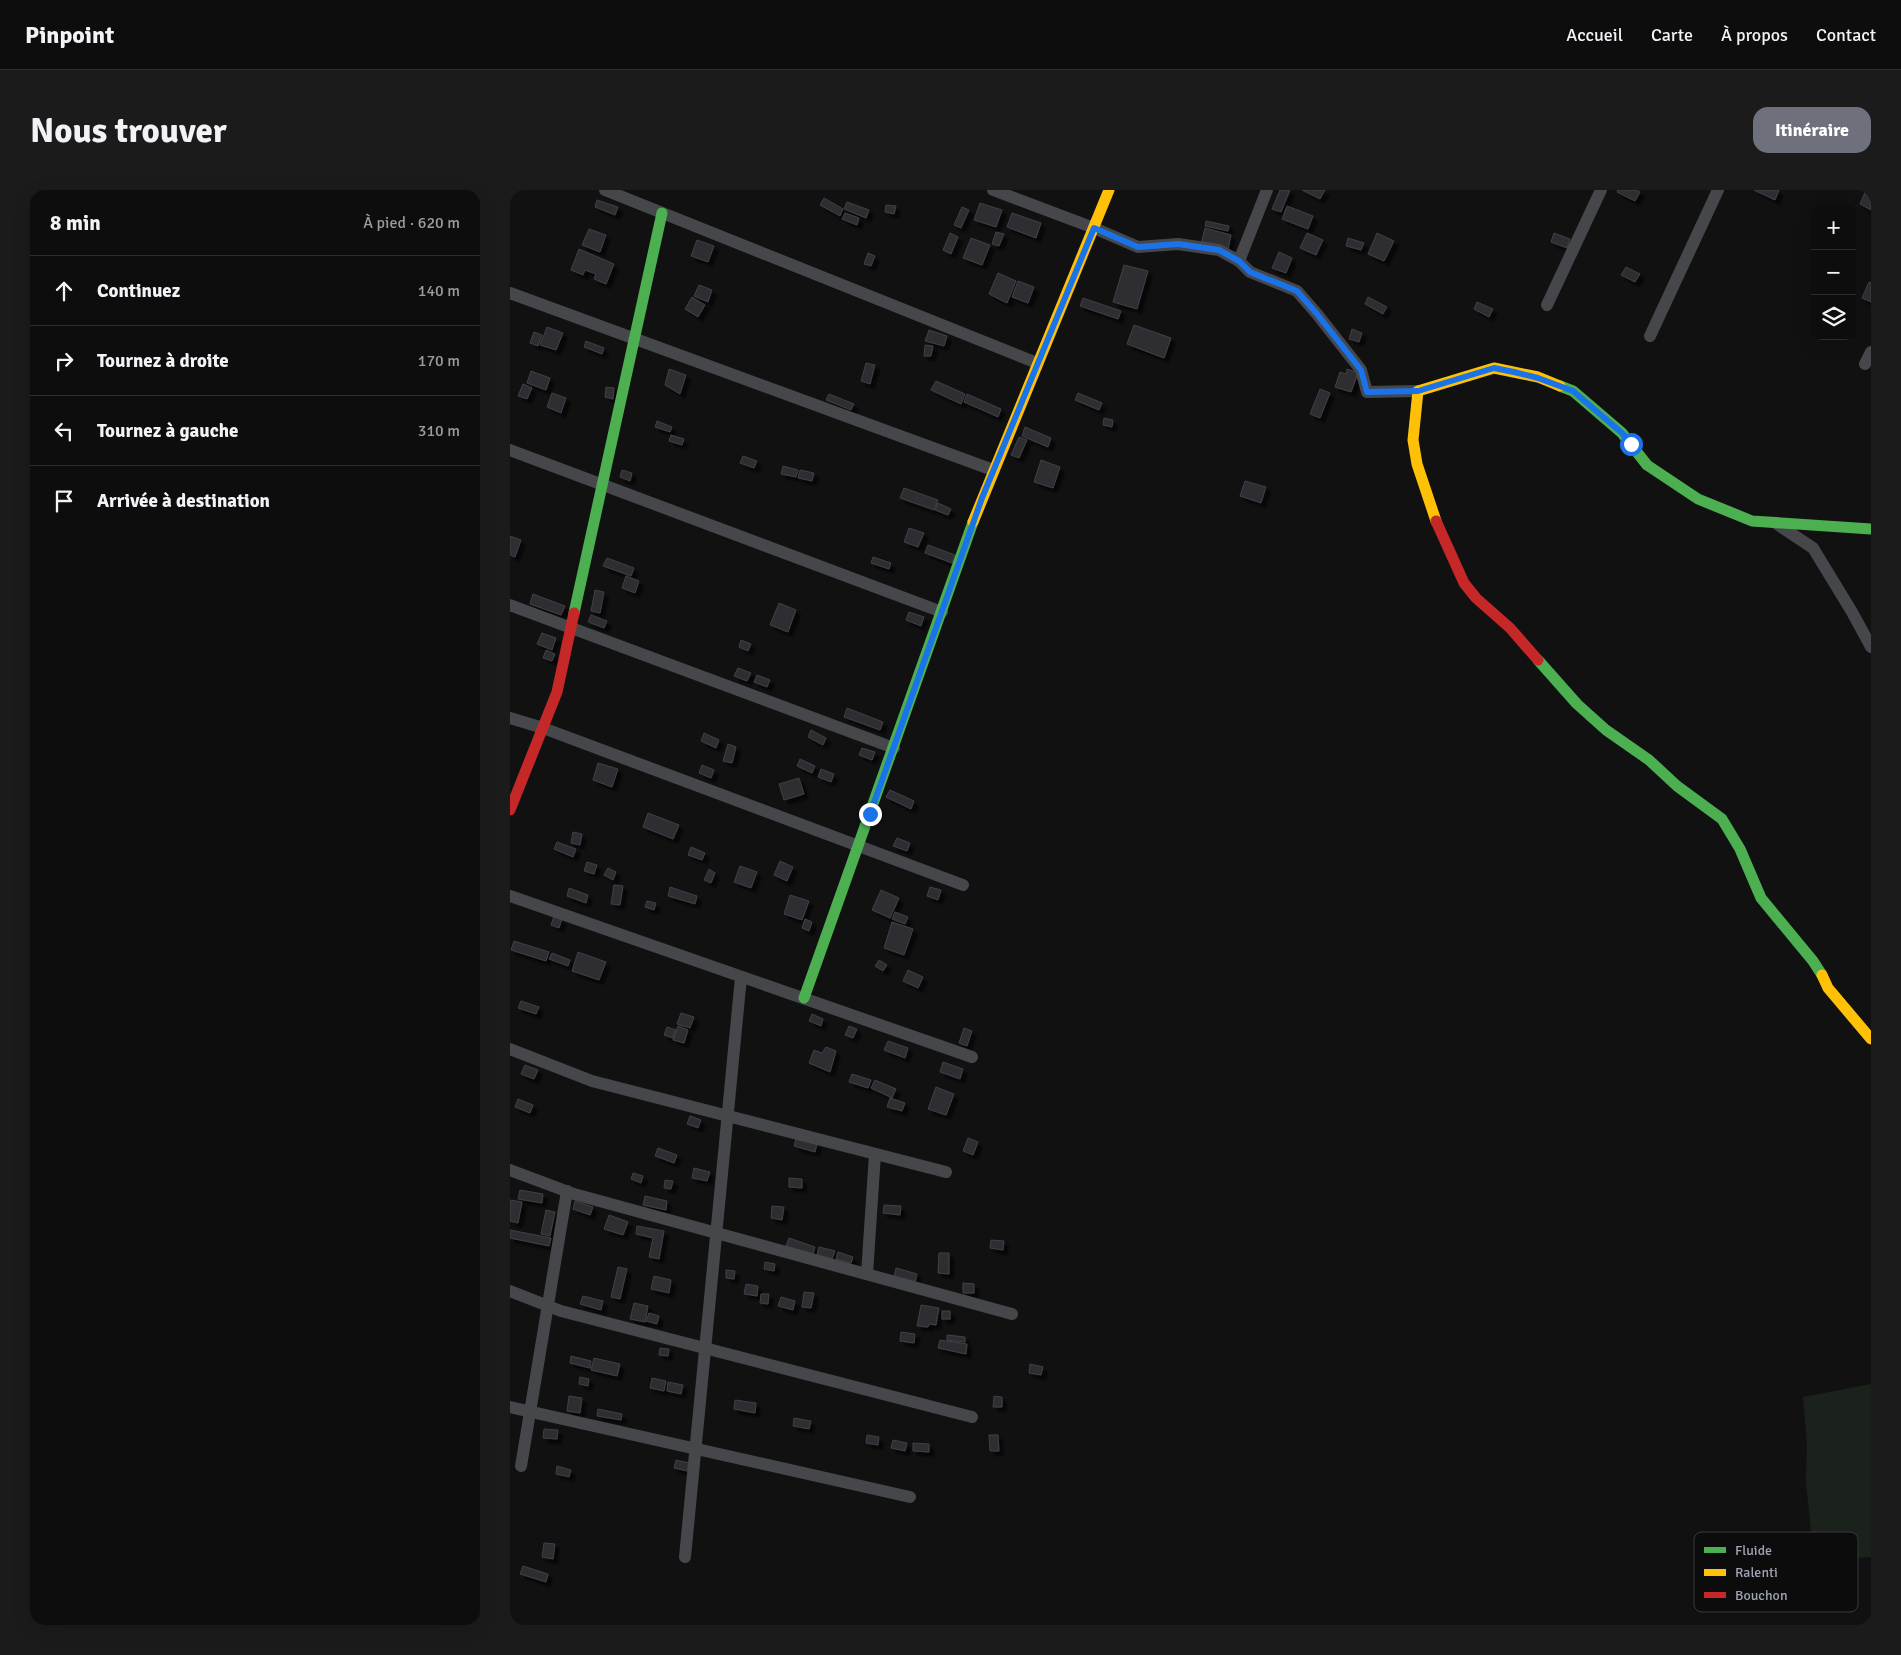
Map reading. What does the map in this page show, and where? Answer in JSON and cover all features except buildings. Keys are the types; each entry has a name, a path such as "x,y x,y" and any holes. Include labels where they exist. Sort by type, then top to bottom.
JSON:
{"street":[{"path":"605,190 1038,363"},
{"path":"993,190 1094,228 1138,247 1178,244 1219,250 1239,261 1250,272 1297,291 1361,370 1367,392 1418,391 1494,368 1538,378 1573,391 1622,433 1647,465 1698,499 1752,521 1871,529"},
{"path":"804,998 982,498 1109,190"},
{"path":"1239,261 1267,190"},
{"path":"1547,305 1601,190"},
{"path":"1650,336 1718,190"},
{"path":"510,810 557,692 662,212"},
{"path":"510,293 993,470"},
{"path":"1865,364 1871,352"},
{"path":"1418,391 1413,440 1416,464 1432,512 1464,583 1476,598 1510,628 1577,704 1606,730 1649,760 1677,786 1722,820 1740,849 1761,898 1813,961 1828,988 1856,1023 1871,1038"},
{"path":"510,450 942,612"},
{"path":"1775,523 1813,548 1871,647"},
{"path":"510,605 894,748"},
{"path":"510,718 543,728 963,885"},
{"path":"510,896 972,1057"},
{"path":"685,1558 741,977"},
{"path":"510,1049 592,1081 946,1172"},
{"path":"867,1274 875,1154"},
{"path":"510,1170 567,1191 1012,1314"},
{"path":"521,1466 567,1191"},
{"path":"510,1291 561,1311 972,1417"},
{"path":"510,1407 910,1497"}],"shaded area":[{"path":"1871,1384 1871,1557 1858,1558 1858,1532 1811,1532 1806,1482 1807,1444 1803,1397"}],"traffic: fast":[{"path":"574,613 662,213"},
{"path":"1560,386 1573,391 1622,433 1647,465 1698,499 1752,521 1871,529"},
{"path":"804,998 973,522"},
{"path":"1538,660 1577,704 1606,730 1649,760 1677,786 1722,819 1740,849 1761,898 1813,961 1822,975"}],"traffic: slow":[{"path":"973,522 1109,190"},
{"path":"1436,521 1417,464 1413,440 1418,391 1494,368 1538,377 1560,386"},
{"path":"1822,975 1828,988 1871,1039"}],"traffic: jam":[{"path":"1436,521 1464,583 1476,598 1510,628 1538,660"},
{"path":"510,810 557,692 574,613"}],"route":[{"path":"870,814 982,498 1094,228 1138,247 1178,244 1219,250 1239,261 1250,272 1297,291 1361,370 1367,392 1418,391 1494,368 1538,378 1573,391 1622,433 1631,444"}]}
